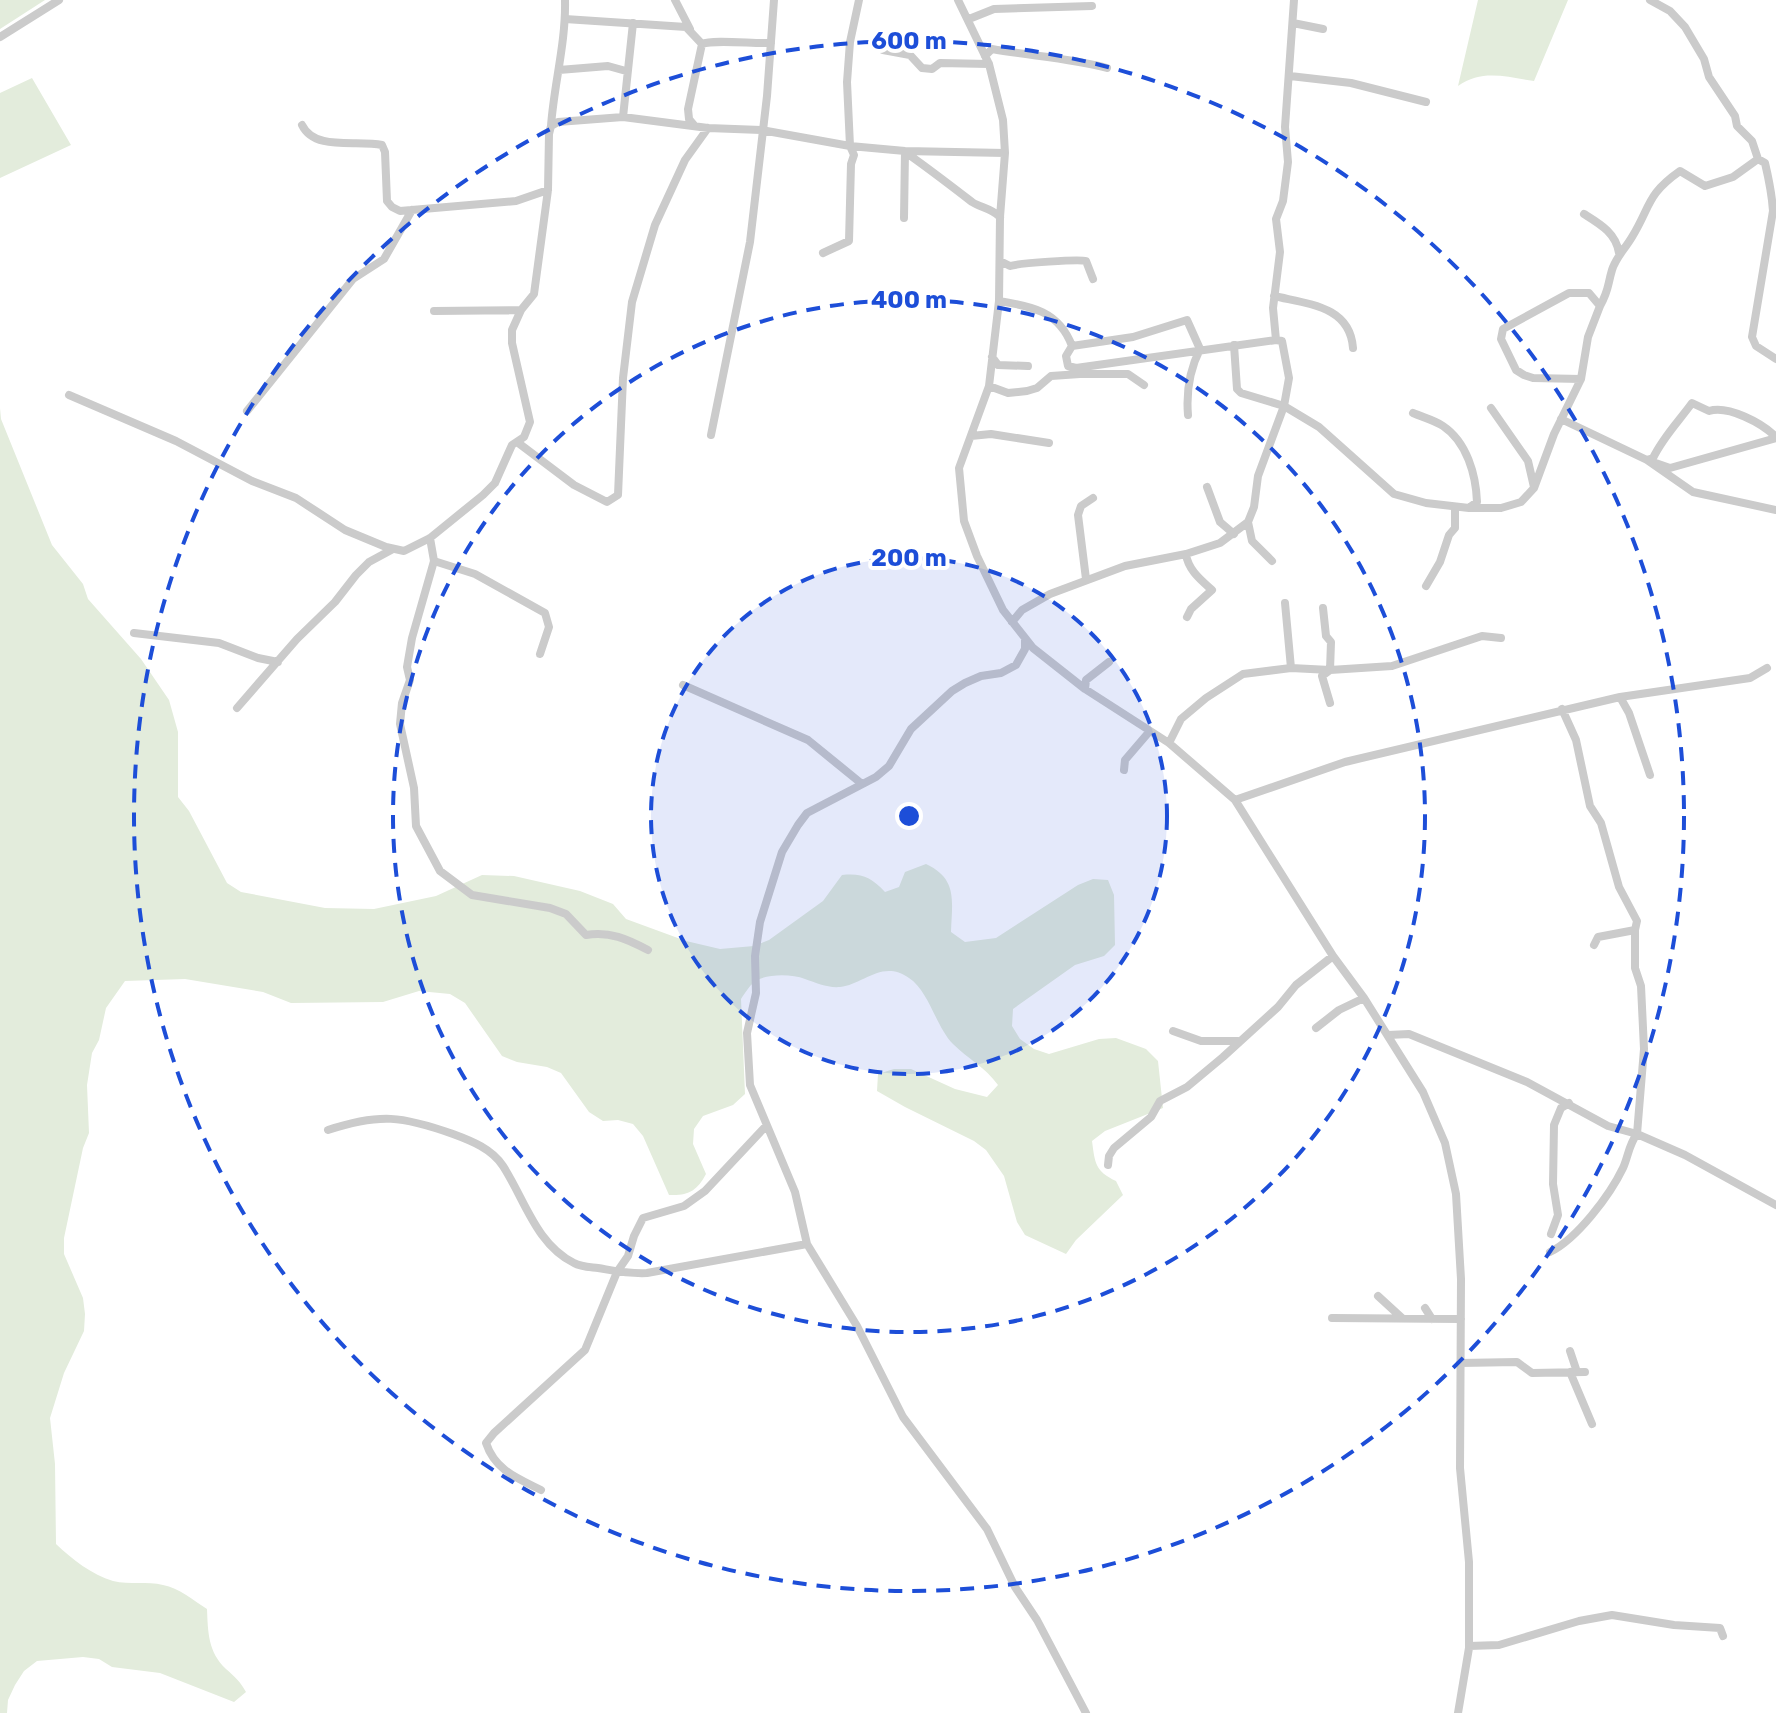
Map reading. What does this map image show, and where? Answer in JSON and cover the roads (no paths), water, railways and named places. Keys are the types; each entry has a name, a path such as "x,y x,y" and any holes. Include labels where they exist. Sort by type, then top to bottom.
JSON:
{"street":[{"path":"0,37 59,0"},
{"path":"69,395 176,441 252,481 296,498 345,530 404,551 430,538 495,483 512,445 524,437 530,422 512,343 512,330 521,310 534,294 548,190 553,91 559,70 565,0"},
{"path":"675,0 702,44"},
{"path":"711,435 750,242 774,0"},
{"path":"823,253 849,241 851,164 854,155 850,146 847,82 850,42 859,0"},
{"path":"958,0 987,60 1001,107 1005,153 1000,217 999,301 989,386 959,468 964,521 977,556 1003,610 1025,640 1085,689 1169,743 1235,800 1423,1092 1445,1143 1456,1194 1461,1319 1460,1468 1469,1562 1469,1646 1458,1713"},
{"path":"984,14 989,0"},
{"path":"1276,340 1274,296 1280,252 1276,219 1283,201 1288,162 1285,127 1294,0"},
{"path":"1650,0 1670,11 1685,27 1704,59 1709,77 1735,116 1737,126 1752,141 1758,159 1765,163 1773,211 1752,337 1756,346 1776,359"},
{"path":"969,19 994,9 1092,6"},
{"path":"565,19 691,30"},
{"path":"623,117 633,23"},
{"path":"1293,23 1323,29"},
{"path":"702,44 710,40 740,45 771,43"},
{"path":"694,126 688,109 702,44"},
{"path":"987,60 992,49 1040,58 1079,60 1107,68"},
{"path":"883,50 910,55 922,68 932,69 940,63 987,60"},
{"path":"559,70 608,66 626,71"},
{"path":"1290,76 1351,83 1426,102"},
{"path":"551,126 558,122 623,117 708,128 761,130 850,146 905,151 1005,153"},
{"path":"302,125 315,138 327,141 382,145 387,201 400,211 516,201 548,190"},
{"path":"517,442 592,496 607,502 618,495 623,378 632,302 655,225 685,160 708,128"},
{"path":"905,151 961,190 974,203 993,210 1000,217"},
{"path":"904,218 905,151"},
{"path":"1234,345 1237,389 1247,397 1284,406 1319,427 1394,494 1426,503 1469,508 1501,508 1521,502 1534,488 1561,419 1581,379 1588,337 1609,290 1619,253 1631,239 1652,195 1680,171 1705,186 1733,177 1758,159"},
{"path":"247,411 353,279 384,259 412,210"},
{"path":"1584,214 1607,229 1618,244 1619,253"},
{"path":"1000,261 1010,266 1019,263 1049,264 1077,258 1086,261 1093,279"},
{"path":"1581,379 1533,378 1516,370 1501,339 1503,329 1569,293 1589,293 1600,306"},
{"path":"1274,296 1321,307 1340,317 1352,332 1353,348"},
{"path":"999,301 1029,305 1055,318 1072,346"},
{"path":"434,311 521,310"},
{"path":"1072,346 1133,337 1187,320 1200,349 1191,369 1186,397 1188,415"},
{"path":"1012,622 1015,615 1032,603 1086,579 1125,566 1186,554 1234,534 1248,522 1254,507 1258,476 1284,406 1289,378 1282,341 1200,349 1076,368 1068,366 1066,356 1072,346"},
{"path":"992,357 998,365 1028,366"},
{"path":"989,386 1008,393 1027,391 1037,388 1051,376 1080,374 1128,374 1144,385"},
{"path":"1561,419 1647,460 1670,468 1776,438 1770,431 1736,414 1718,408 1709,411 1692,403 1662,441 1653,458 1647,460"},
{"path":"1491,408 1528,461 1534,488"},
{"path":"1413,413 1444,427 1464,448 1477,484 1477,502 1469,508"},
{"path":"971,436 991,434 1049,443"},
{"path":"1647,460 1693,492 1776,510"},
{"path":"1207,487 1220,522 1234,534"},
{"path":"1086,579 1078,515 1081,506 1093,498"},
{"path":"1426,586 1455,528 1455,507"},
{"path":"1248,522 1252,541 1272,561"},
{"path":"430,538 434,561 412,638 407,667 410,680 402,703 400,724 414,788 416,826 440,871 472,895 550,908 566,914 586,935 619,936 648,950"},
{"path":"237,708 369,562 394,549"},
{"path":"1186,554 1197,577 1212,590 1191,609 1187,617"},
{"path":"434,561 475,574 545,613 549,627 540,654"},
{"path":"1285,603 1291,668"},
{"path":"1323,608 1326,636 1331,642 1330,670"},
{"path":"134,633 219,643 278,662"},
{"path":"1169,743 1181,719 1243,674 1291,668 1330,670 1392,666 1482,636 1501,638"},
{"path":"1025,640 1025,649 1016,665 1001,673 973,679 952,691 911,729 889,766 876,777 807,813 782,852 760,922 755,956 756,993 747,1033 750,1085 795,1192 807,1244 857,1326 903,1417 987,1529 1015,1587 1037,1620 1086,1713"},
{"path":"1085,689 1086,680 1109,662"},
{"path":"1235,800 1345,762 1562,709 1620,697 1750,678 1767,668"},
{"path":"1330,670 1322,676 1330,703"},
{"path":"683,685 808,740 862,784"},
{"path":"1620,697 1629,713 1650,775"},
{"path":"1550,1252 1559,1248 1587,1222 1614,1185 1627,1160 1631,1142 1637,1134 1644,1049 1641,986 1635,968 1637,921 1619,887 1601,823 1590,806 1576,740 1562,709"},
{"path":"1124,770 1125,760 1149,732"},
{"path":"1594,945 1598,937 1635,930"},
{"path":"1108,1165 1114,1148 1151,1117 1160,1101 1187,1087 1278,1007 1296,985 1333,956"},
{"path":"1316,1028 1339,1010 1364,998"},
{"path":"1173,1031 1201,1041 1239,1041"},
{"path":"1388,1035 1409,1034 1527,1082 1608,1126 1637,1134 1685,1155 1776,1205"},
{"path":"1551,1234 1558,1215 1553,1184 1554,1125 1561,1108 1569,1103"},
{"path":"328,1130 352,1122 403,1118 426,1123 477,1144 491,1152 503,1165 536,1227 558,1253 577,1265 625,1274 668,1270 807,1244"},
{"path":"541,1490 499,1467 486,1443 585,1350 643,1218 684,1206 705,1191 766,1126"},
{"path":"1378,1296 1403,1319"},
{"path":"1425,1308 1432,1319"},
{"path":"1332,1318 1461,1319"},
{"path":"1570,1351 1592,1424"},
{"path":"1460,1363 1517,1362 1532,1373 1577,1372"},
{"path":"1469,1646 1499,1645 1579,1621 1612,1615 1674,1625 1720,1628 1723,1636"}]}
